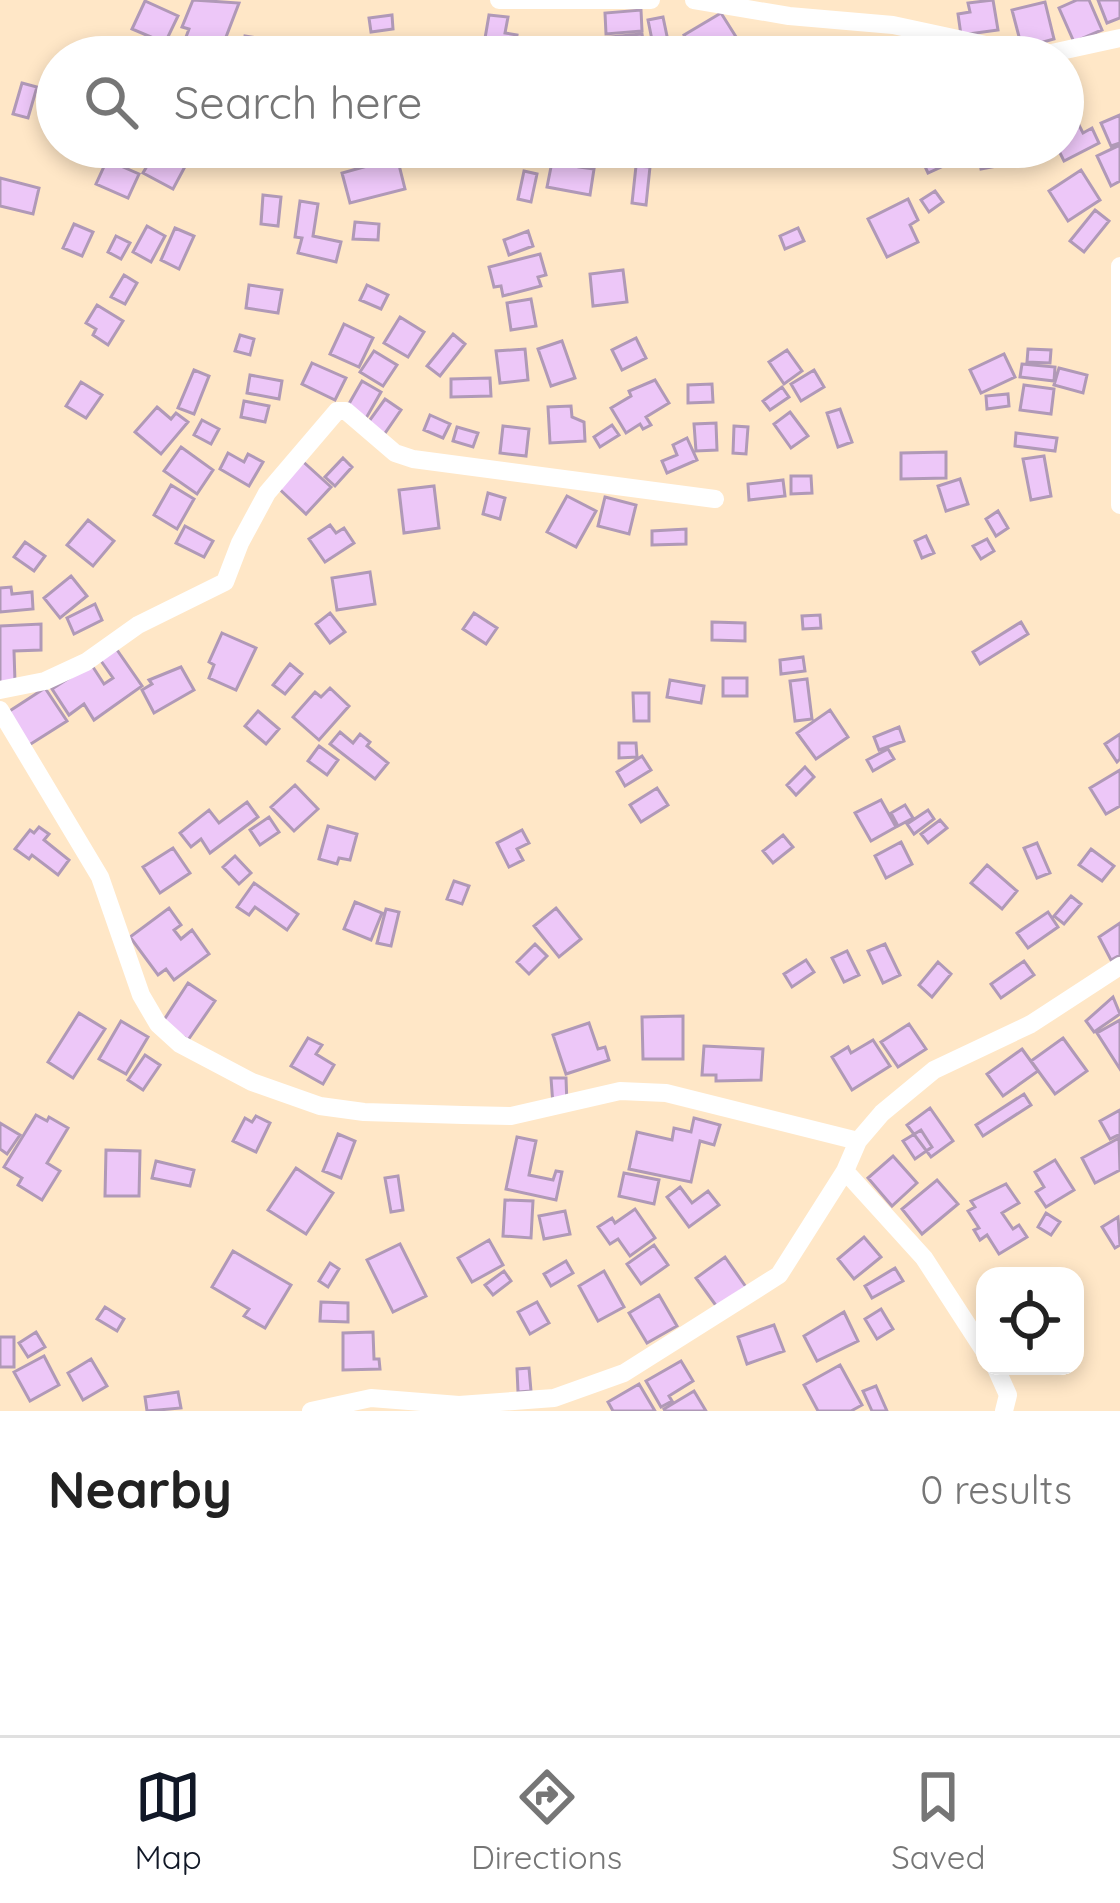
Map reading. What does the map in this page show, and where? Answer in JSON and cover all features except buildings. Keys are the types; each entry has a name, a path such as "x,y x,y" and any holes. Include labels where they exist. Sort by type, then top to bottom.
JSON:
{"street":[{"path":"500,0 651,0"},
{"path":"694,0 944,36"},
{"path":"1084,46 1120,38"},
{"path":"1120,266 1120,505"},
{"path":"0,691 45,680 86,662 138,625 225,582 267,493 337,411 346,411 395,454 413,459 715,499"},
{"path":"0,710 100,877 141,994 158,1024 180,1044 252,1082 320,1106 364,1112 511,1116 620,1091 666,1093 858,1141"},
{"path":"311,1411 371,1398 459,1408 554,1398 624,1373 779,1275 845,1171 858,1141 882,1113 934,1070 1031,1024 1120,966"},
{"path":"845,1171 924,1258 976,1338"},
{"path":"998,1375 1007,1396 1004,1411"}]}
